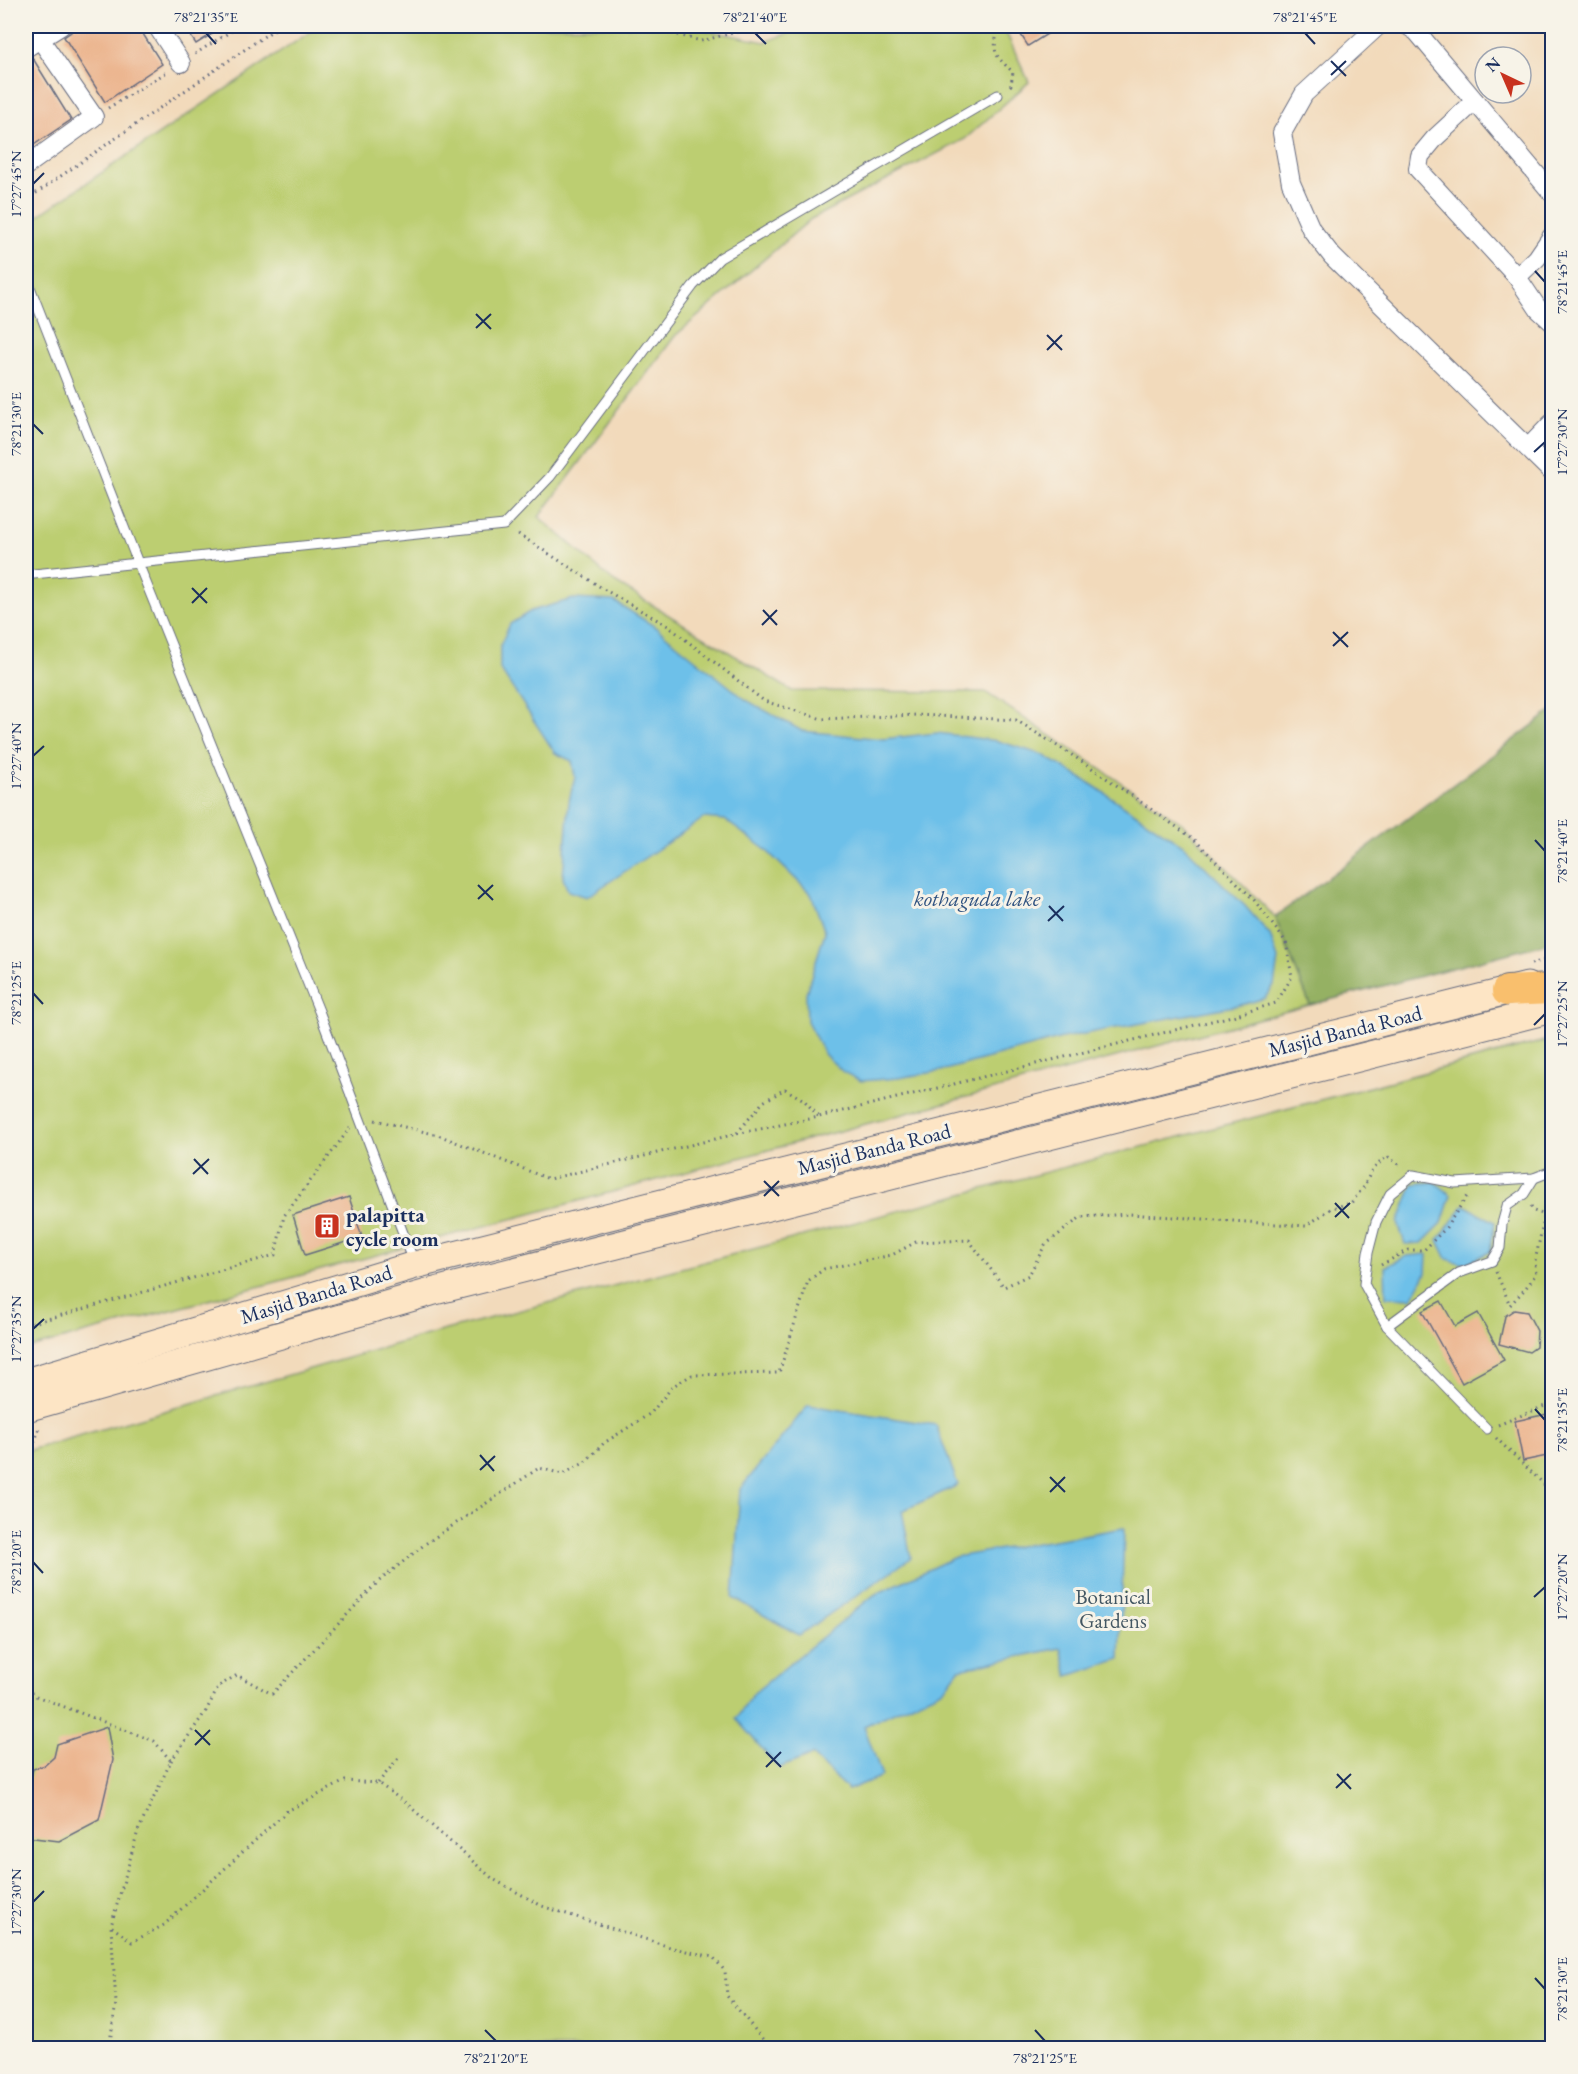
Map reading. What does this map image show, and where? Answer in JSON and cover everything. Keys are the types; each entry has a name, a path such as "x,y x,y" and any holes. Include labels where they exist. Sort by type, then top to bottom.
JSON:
{"main road":[{"name":"Masjid Banda Road","path":"26,1382 415,1265 1552,980"},
{"path":"1507,991 1552,989"},
{"name":"Masjid Banda Road","path":"36,1405 442,1289 1552,1009"}],"street":[{"path":"26,166 94,117 32,38 61,26"},
{"path":"157,26 181,63"},
{"path":"1378,26 1304,94 1282,133 1292,183 1311,229 1332,255 1552,472"},
{"path":"1408,26 1417,32 1473,99"},
{"path":"1473,103 1419,156 1418,169 1517,276 1539,310 1552,322"},
{"path":"1478,105 1552,193"},
{"path":"1517,276 1537,258 1552,236"},
{"path":"1528,448 1552,423"}],"lane":[{"path":"34,574 504,525 550,477 693,285 720,258 998,95"},
{"path":"26,277 138,563 315,1000 415,1265"},
{"path":"1487,1429 1387,1326 1364,1284 1376,1222 1390,1194 1413,1175 1455,1184 1534,1178 1550,1172"},
{"path":"1387,1326 1460,1273 1492,1261 1500,1248 1502,1224 1507,1206 1524,1194 1534,1178"}],"path":[{"path":"94,117 239,26"},
{"path":"26,200 279,26"},
{"path":"643,26 701,41 755,26"},
{"path":"998,26 993,47 998,59 1013,72 1011,85 998,95"},
{"path":"26,1325 274,1255 284,1216 305,1185 359,1117 438,1135 549,1179 736,1134 819,1117 1236,1015 1276,1003 1292,977 1286,942 1254,900 1194,839 1086,764 1016,720 917,715 822,719 764,701 668,626 605,590 504,525"},
{"path":"736,1134 763,1102 785,1089 804,1100 819,1117"},
{"path":"1550,1172 1549,1125 1552,1125"},
{"path":"109,2049 116,2003 111,1926 138,1831 171,1761 206,1711 219,1686 237,1675 272,1694 378,1582 424,1544 538,1468 563,1474 584,1462 604,1443 651,1413 673,1386 692,1375 778,1373 808,1281 824,1269 892,1255 916,1242 969,1240 1004,1287 1029,1275 1045,1245 1081,1217 1129,1214 1306,1226 1332,1208 1352,1203 1372,1170 1387,1156 1413,1175"},
{"path":"1366,1273 1408,1250 1424,1250 1445,1229 1476,1182"},
{"path":"1524,1194 1534,1211 1545,1215 1552,1212"},
{"path":"1492,1261 1509,1305 1536,1274 1535,1261 1545,1215"},
{"path":"1552,1403 1487,1429 1552,1492"},
{"path":"26,1477 36,1405"},
{"path":"26,1689 36,1696 154,1741 171,1761"},
{"path":"378,1783 400,1756"},
{"path":"111,1926 132,1942 164,1925 287,1811 345,1781 378,1783 408,1804 493,1879 542,1906 673,1948 713,1957 725,1971 728,1996 770,2049"}],"green space":[{"path":"319,26 686,26 765,42 807,26 1003,26 1029,82 965,139 811,219 675,336 539,517 613,581 792,691 985,692 1183,824 1275,917 1310,1005 26,1349 26,224"},
{"path":"1552,711 1552,942 1310,1005 1275,917"},
{"name":"Botanical Gardens","path":"1552,1039 1552,2048 26,2048 26,1451 434,1333"}],"water":[{"name":"kothaguda lake","path":"573,599 614,601 654,626 746,700 802,731 883,739 937,733 998,741 1043,755 1183,845 1245,906 1270,935 1278,959 1274,985 1265,998 1245,1004 1062,1038 941,1071 861,1081 843,1072 825,1055 807,1021 806,993 825,932 811,894 766,850 725,820 704,818 587,897 568,891 563,878 569,801 575,777 572,761 555,753 500,669 500,646 510,624 531,611"},
{"path":"1435,1182 1451,1195 1442,1223 1422,1243 1405,1244 1398,1223 1413,1184"},
{"path":"1464,1205 1495,1222 1490,1252 1464,1264 1447,1259 1438,1240"},
{"path":"1427,1254 1426,1273 1412,1298 1386,1297 1385,1267 1407,1256"},
{"path":"808,1405 936,1425 958,1485 902,1511 911,1558 799,1635 733,1598 740,1489"},
{"path":"1124,1528 1120,1659 1068,1676 1061,1648 959,1669 944,1689 864,1726 882,1776 848,1790 812,1755 779,1768 736,1719 754,1693 874,1595 955,1557"}],"building":[{"path":"72,26 138,26 162,64 105,102 64,37 71,32"},
{"path":"184,26 225,26 196,44"},
{"path":"1035,26 1060,26 1028,46 1021,35"},
{"path":"32,57 71,120 26,150 26,59"},
{"name":"palapitta cycle room","path":"349,1197 362,1237 305,1255 293,1215"},
{"path":"1441,1301 1455,1326 1478,1313 1504,1360 1462,1383 1422,1311"},
{"path":"1514,1310 1527,1312 1537,1331 1536,1347 1529,1352 1499,1344 1505,1316"},
{"path":"1552,1413 1552,1455 1523,1461 1515,1421"},
{"path":"107,1727 113,1760 99,1820 59,1841 26,1837 26,1795 33,1769 45,1765 54,1757 57,1744"}],"place":[{"name":"palapitta cycle room","path":"327,1226"}]}
